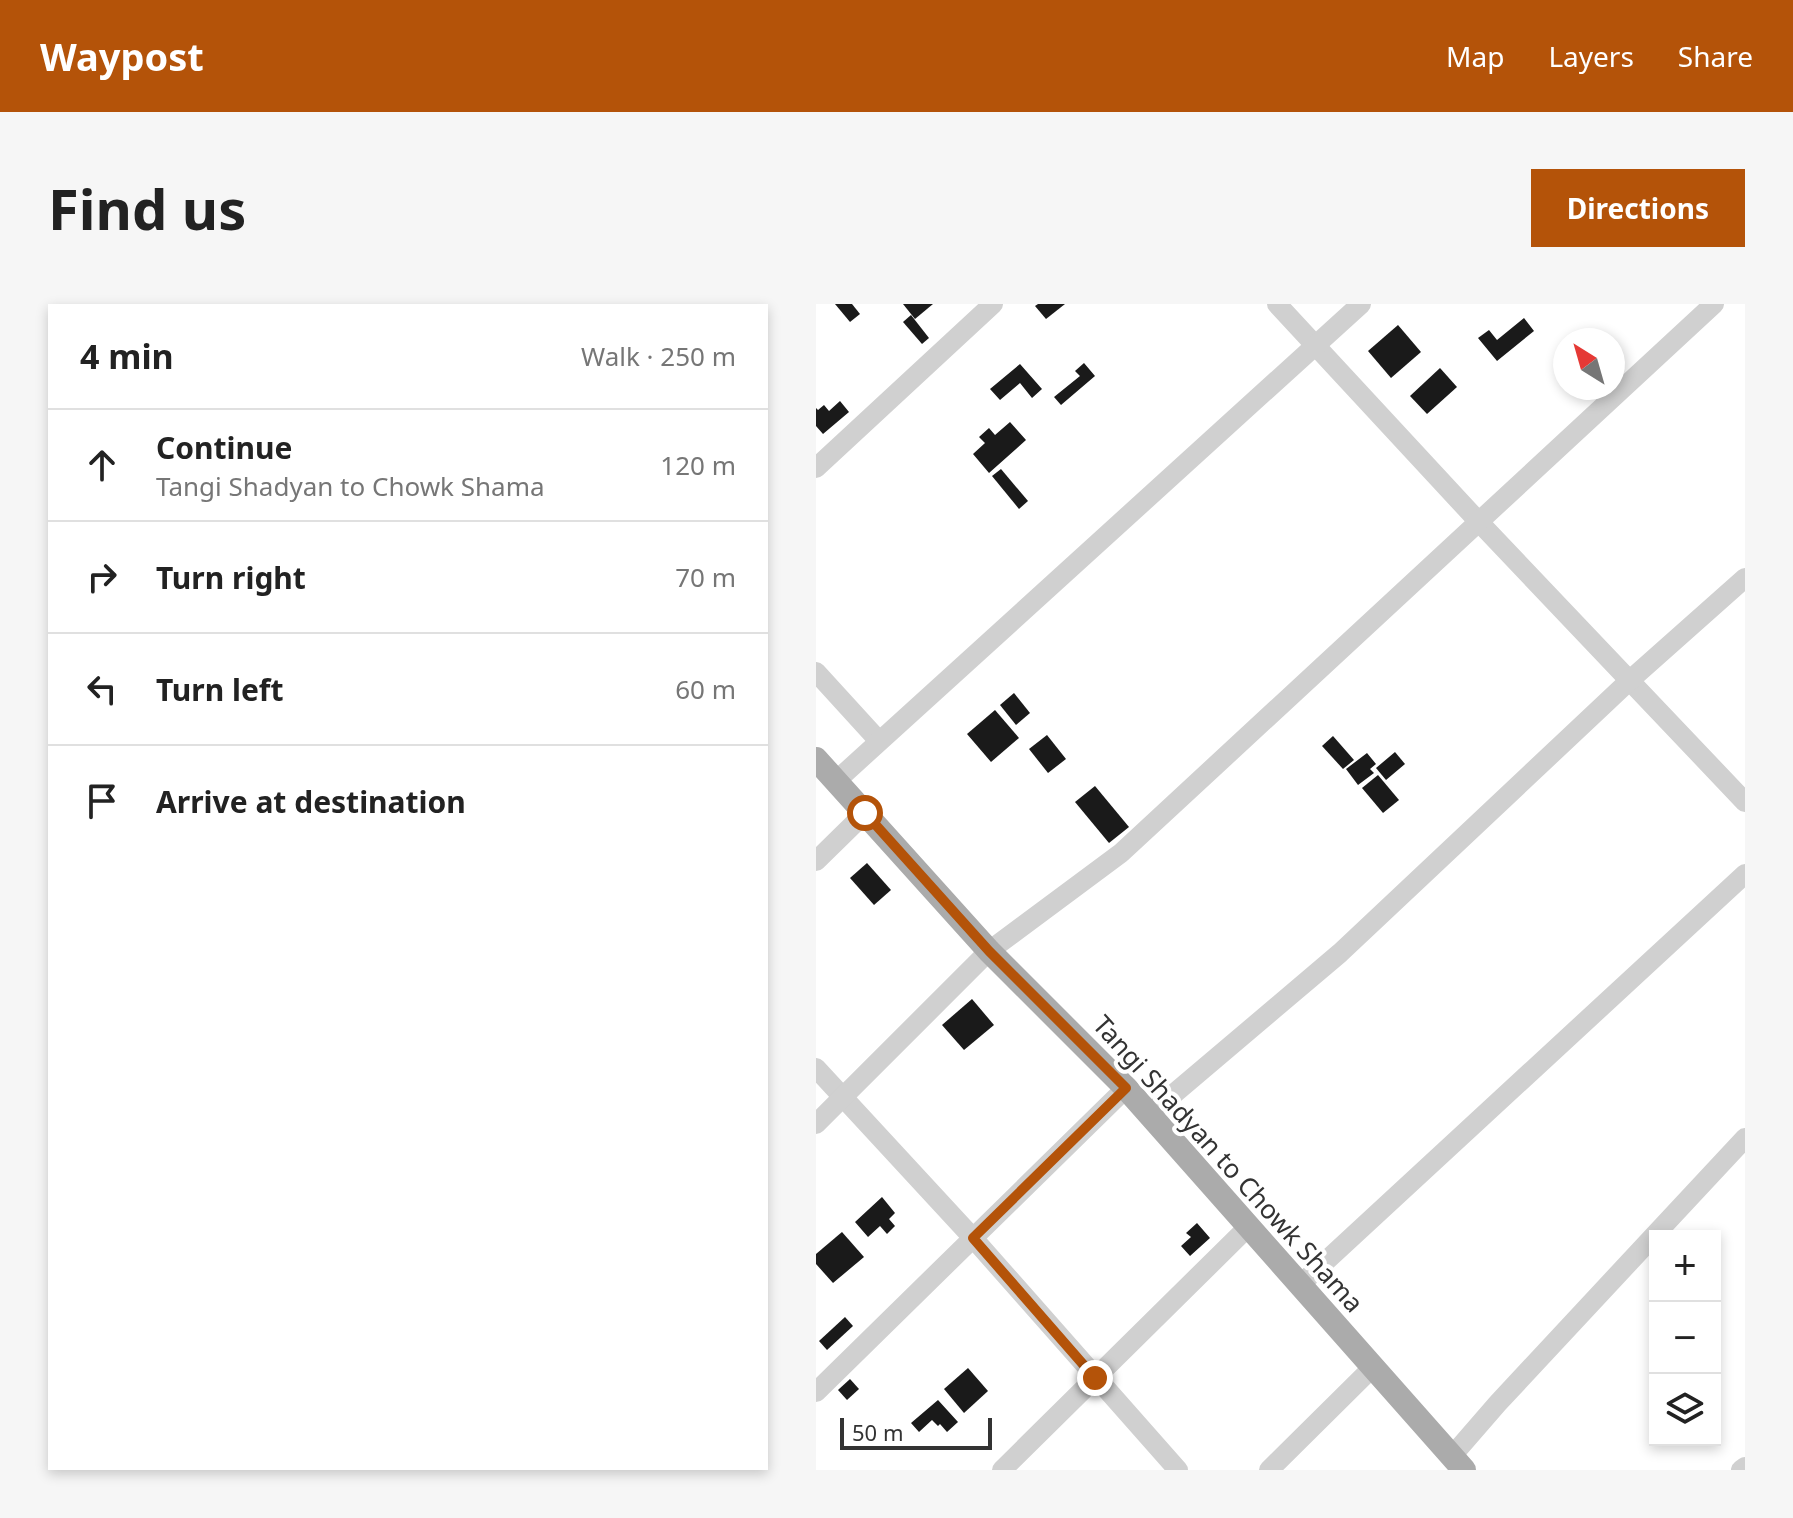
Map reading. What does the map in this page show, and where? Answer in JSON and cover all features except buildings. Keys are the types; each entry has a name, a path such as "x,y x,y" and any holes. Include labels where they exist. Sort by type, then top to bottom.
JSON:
{"main road":[{"name":"Tangi Shadyan to Chowk Shama","path":"816,759 989,951 1150,1114 1458,1463"}],"street":[{"path":"816,468 993,304"},
{"path":"1277,304 1745,802"},
{"path":"836,781 1361,304"},
{"path":"816,1124 989,951 1121,853 1714,304"},
{"path":"1150,1114 1340,953 1629,681 1745,578"},
{"path":"816,672 879,741"},
{"path":"816,861 865,813"},
{"path":"1301,1284 1745,874"},
{"path":"816,1068 973,1238 1178,1470"},
{"path":"816,1392 1126,1088"},
{"path":"1458,1463 1498,1403 1745,1138"},
{"path":"1002,1470 1249,1226"},
{"path":"1269,1470 1374,1366"}],"route":[{"path":"865,813 989,951 1126,1088 973,1238 1095,1378"}]}
